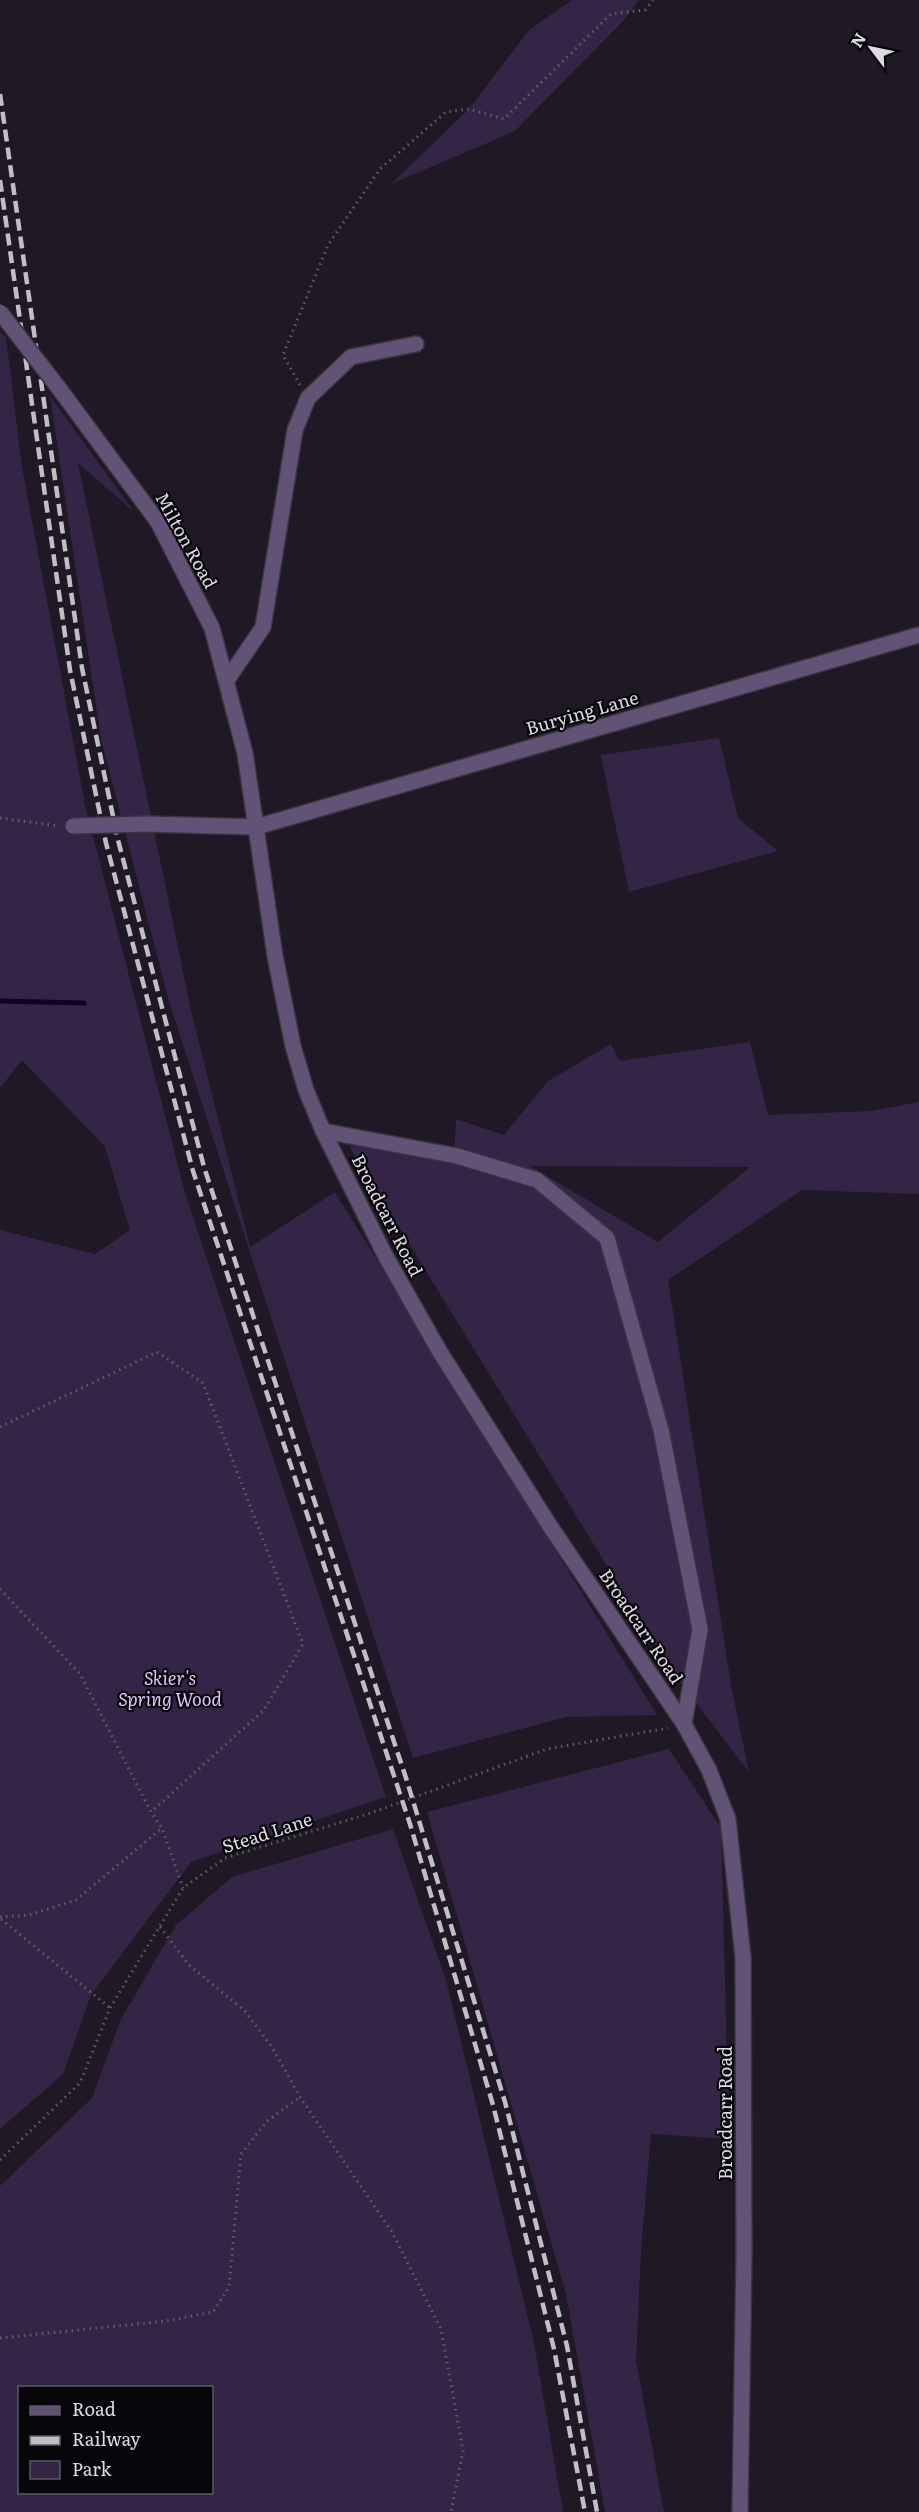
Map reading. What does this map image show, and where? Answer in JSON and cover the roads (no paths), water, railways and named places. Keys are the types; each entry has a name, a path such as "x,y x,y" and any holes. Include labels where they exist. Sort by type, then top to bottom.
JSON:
{"street":[{"name":"Milton Road","path":"0,312 158,522 212,628 245,753 256,827"},
{"path":"227,680 263,627 295,430 308,398 351,357 416,344"},
{"name":"Burying Lane","path":"73,826 146,824 256,827 919,634"},
{"name":"Broadcarr Road","path":"256,827 275,956 293,1046 306,1090 323,1131 386,1257 440,1352 550,1526 684,1724 709,1770 728,1819 743,1957 744,2253 740,2512"},
{"path":"323,1131 457,1156 537,1180 607,1238 661,1430 700,1629 684,1724"}],"waterway":[{"path":"0,1001 84,1003"}],"railway":[{"path":"0,94 82,668 118,840 204,1167 406,1778 505,2102 567,2346 597,2512"},
{"path":"0,180 70,670 106,843 193,1171 410,1824 493,2105 554,2349 585,2512"}],"park label":[{"name":"Skier's Spring Wood","path":"170,1687"}]}
